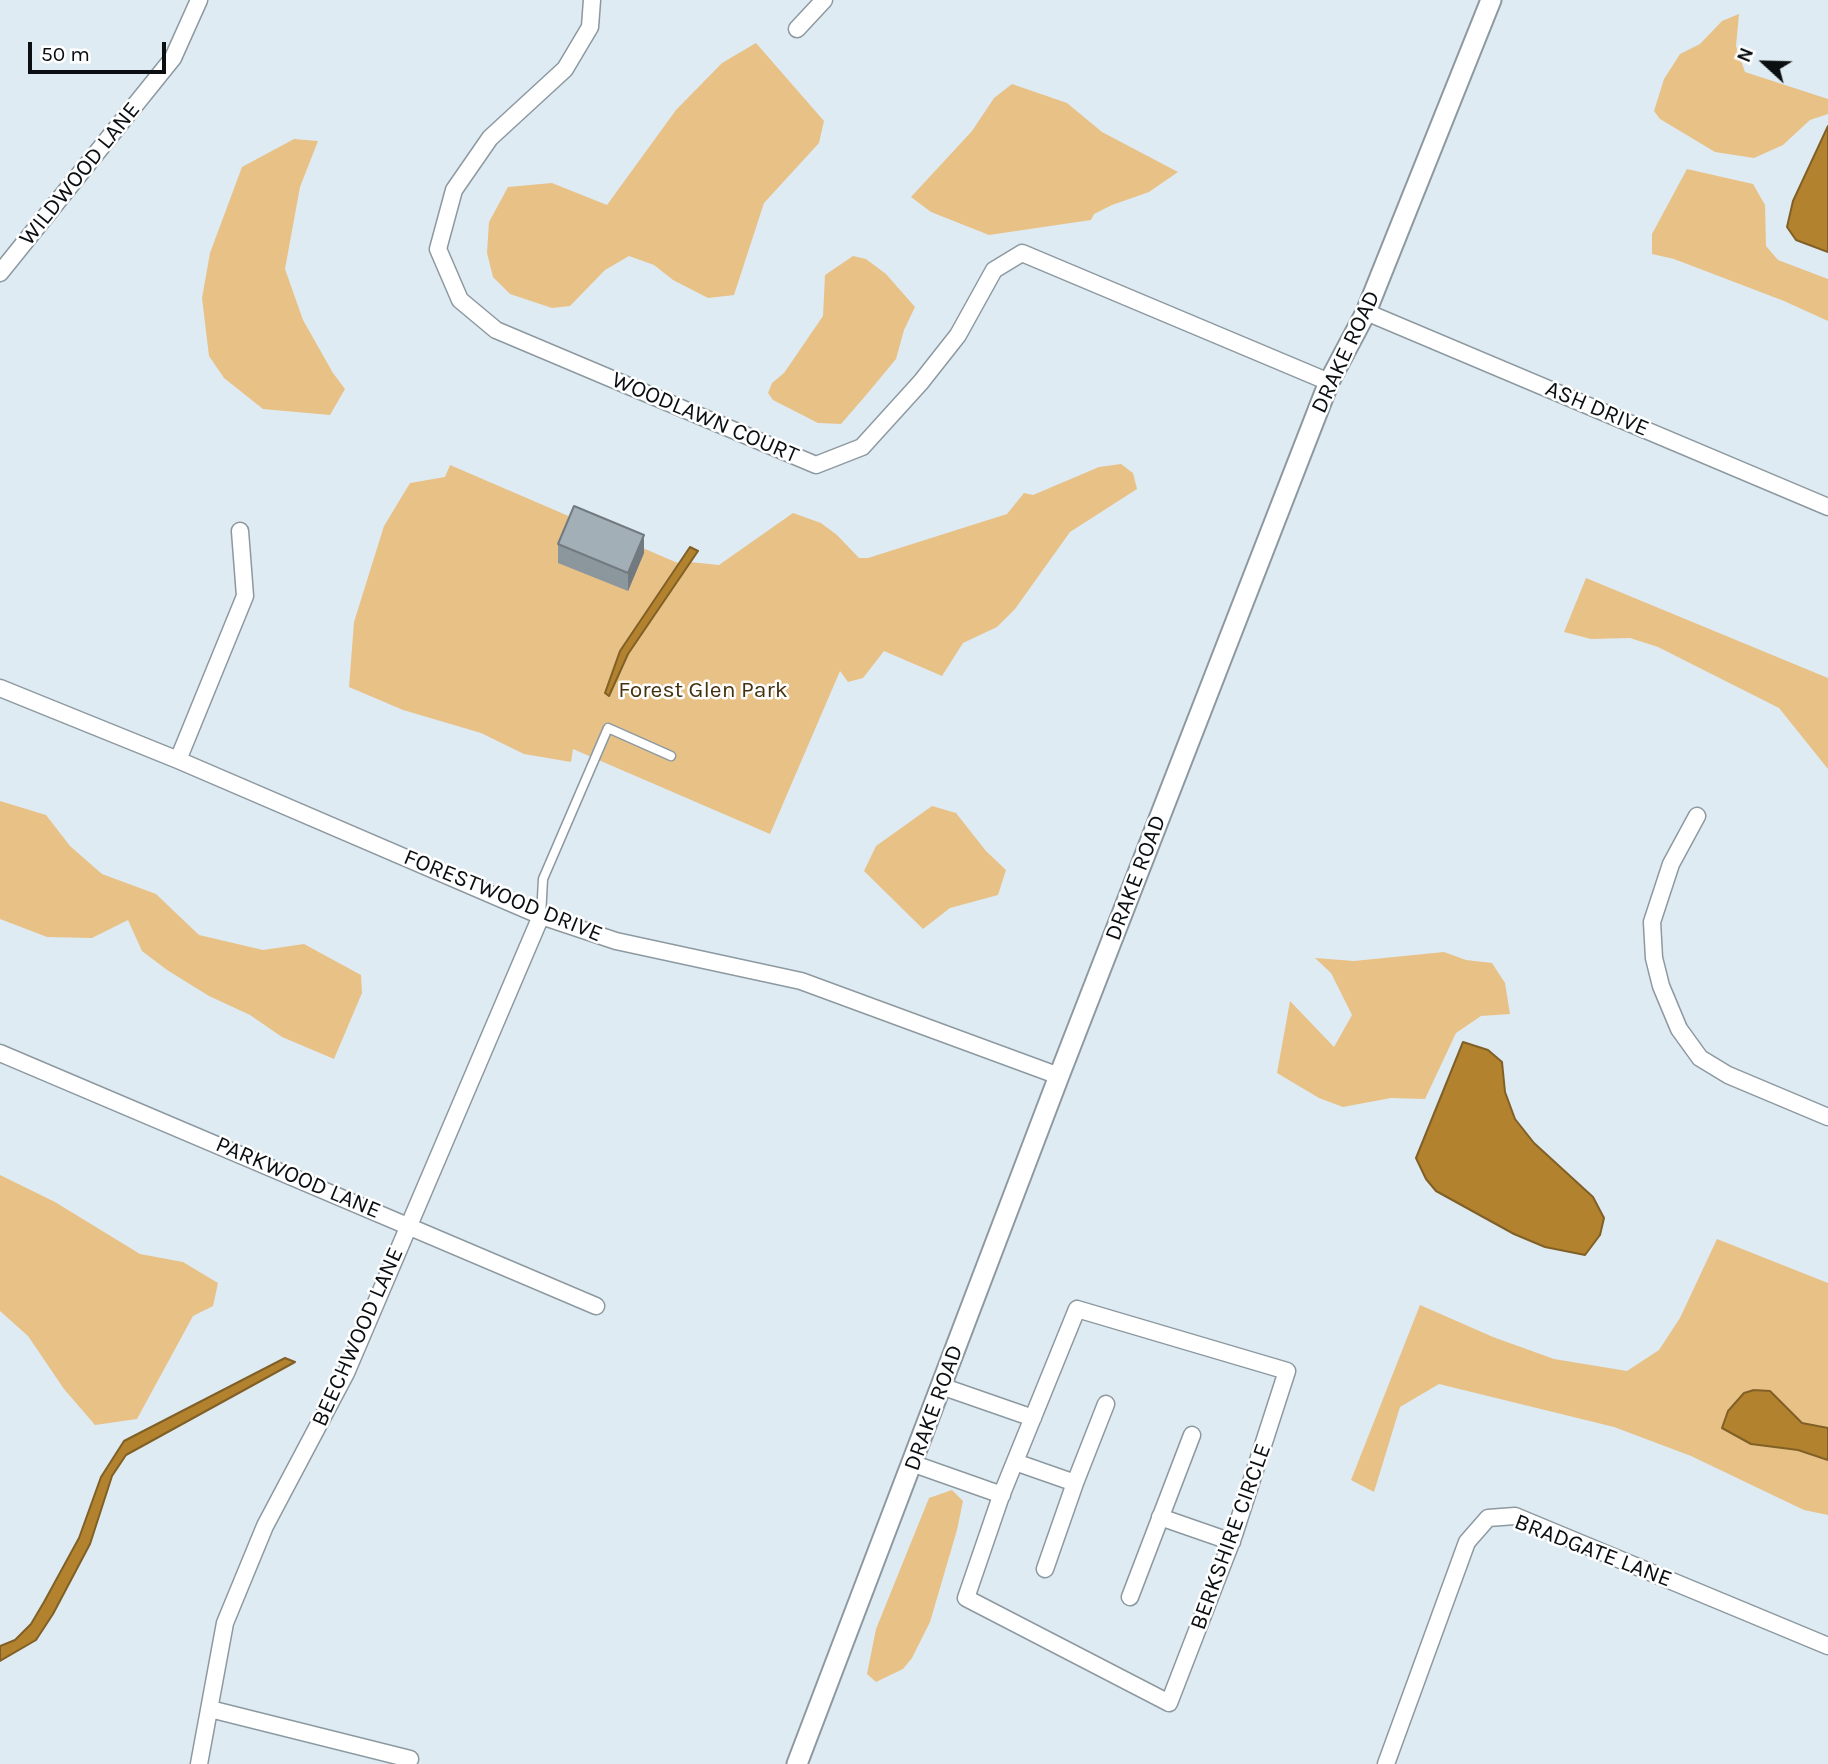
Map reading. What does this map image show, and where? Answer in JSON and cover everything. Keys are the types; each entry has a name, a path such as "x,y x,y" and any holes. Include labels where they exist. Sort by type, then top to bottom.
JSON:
{"street":[{"name":"WILDWOOD LANE","path":"0,273 173,58 199,0"},
{"name":"WOODLAWN COURT","path":"592,0 590,27 565,69 490,138 454,190 438,249 460,300 496,330 816,465 862,447 921,382 958,335 994,270 1022,253 1329,382"},
{"path":"797,29 824,0"},
{"name":"DRAKE ROAD","path":"797,1764 914,1464 1059,1076 1329,382 1366,312 1491,0"},
{"name":"ASH DRIVE","path":"1366,312 1828,507"},
{"path":"178,760 245,596 240,530"},
{"name":"FORESTWOOD DRIVE","path":"0,688 178,760 541,916 615,941 801,981 1059,1076"},
{"path":"1697,816 1671,864 1653,922 1654,958 1661,986 1679,1029 1700,1058 1728,1075 1828,1117"},
{"name":"BEECHWOOD LANE","path":"199,1764 225,1623 265,1526 346,1373 541,916"},
{"name":"PARKWOOD LANE","path":"0,1053 409,1224 596,1306"},
{"name":"BERKSHIRE CIRCLE","path":"1002,1495 966,1598 1170,1703 1232,1542 1287,1371 1077,1309 1033,1418"},
{"path":"914,1464 1002,1495 1033,1418 941,1386"},
{"path":"1045,1569 1106,1404"},
{"path":"1130,1597 1192,1435"},
{"path":"1015,1462 1075,1483"},
{"name":"BRADGATE LANE","path":"1386,1764 1467,1542 1488,1518 1515,1516 1828,1646"},
{"path":"1160,1517 1232,1542"},
{"path":"210,1709 410,1759"}],"lane":[{"path":"541,916 543,879 608,728 671,756"}],"green space":[{"path":"1739,14 1736,46 1745,72 1828,99 1828,114 1810,120 1783,145 1754,158 1715,152 1660,119 1654,111 1664,79 1680,54 1700,44 1722,21"},
{"path":"756,43 824,121 819,143 764,203 734,295 708,298 673,280 654,265 629,256 605,270 570,306 552,308 510,294 493,277 487,253 489,222 508,187 552,183 607,205 676,110 722,63"},
{"path":"1012,84 1067,103 1102,132 1178,172 1149,192 1094,214 1091,220 989,235 931,212 911,197 972,131 994,98"},
{"path":"294,139 318,141 300,187 285,269 303,320 345,389 330,415 263,409 224,378 209,356 202,298 210,253 242,167"},
{"path":"1687,169 1753,184 1765,205 1766,246 1778,260 1828,279 1828,321 1784,301 1674,259 1652,254 1652,234"},
{"path":"853,256 866,259 886,274 915,307 904,330 896,359 867,394 841,424 818,423 773,400 768,393 772,383 784,373 823,316 825,275"},
{"name":"Forest Glen Park","path":"1121,464 1133,473 1137,489 1070,532 1015,609 997,627 963,643 942,676 884,651 863,678 848,682 840,671 770,834 573,749 571,762 524,754 481,733 403,710 349,687 354,622 384,526 410,483 445,477 450,465 687,567 690,562 719,565 793,513 821,523 859,558 868,558 1007,514 1024,493 1033,495 1099,467"},
{"path":"1586,578 1828,678 1828,769 1779,708 1658,647 1630,638 1591,639 1564,632"},
{"path":"0,801 46,815 70,846 102,874 156,894 199,935 263,950 304,944 361,975 362,993 334,1059 282,1037 250,1015 209,996 167,970 142,951 128,920 92,938 47,937 0,919"},
{"path":"932,806 956,813 986,851 1006,870 998,895 950,908 923,929 864,871 876,846"},
{"path":"1444,952 1466,960 1492,963 1505,983 1510,1014 1481,1016 1456,1033 1425,1099 1391,1098 1343,1107 1319,1098 1277,1073 1290,1001 1334,1047 1352,1015 1331,973 1315,958 1354,961"},
{"path":"0,1175 55,1202 140,1254 183,1262 218,1283 213,1306 193,1316 137,1419 95,1425 64,1389 28,1336 0,1311"},
{"path":"1717,1239 1828,1283 1828,1515 1804,1510 1691,1456 1614,1427 1439,1384 1400,1407 1374,1492 1351,1480 1420,1305 1493,1337 1554,1359 1627,1371 1659,1350 1680,1318"},
{"path":"952,1490 963,1501 930,1622 912,1658 903,1669 876,1682 867,1674 876,1629 929,1498"}],"shaded area":[{"path":"1828,126 1828,252 1796,240 1787,227 1793,201"},
{"path":"690,547 698,551 628,654 609,696 605,693 620,651"},
{"path":"1463,1042 1488,1050 1502,1062 1505,1092 1515,1119 1534,1143 1593,1197 1604,1218 1600,1235 1585,1255 1545,1247 1514,1234 1436,1191 1426,1179 1416,1158"},
{"path":"285,1358 295,1362 126,1455 112,1476 90,1544 53,1614 36,1640 0,1661 0,1646 15,1640 31,1624 44,1602 79,1538 101,1477 124,1441"},
{"path":"1754,1390 1770,1391 1802,1423 1828,1428 1828,1460 1798,1450 1751,1444 1722,1428 1728,1411 1744,1393"}],"building":[{"path":"574,506 644,535 628,573 558,544"}]}
